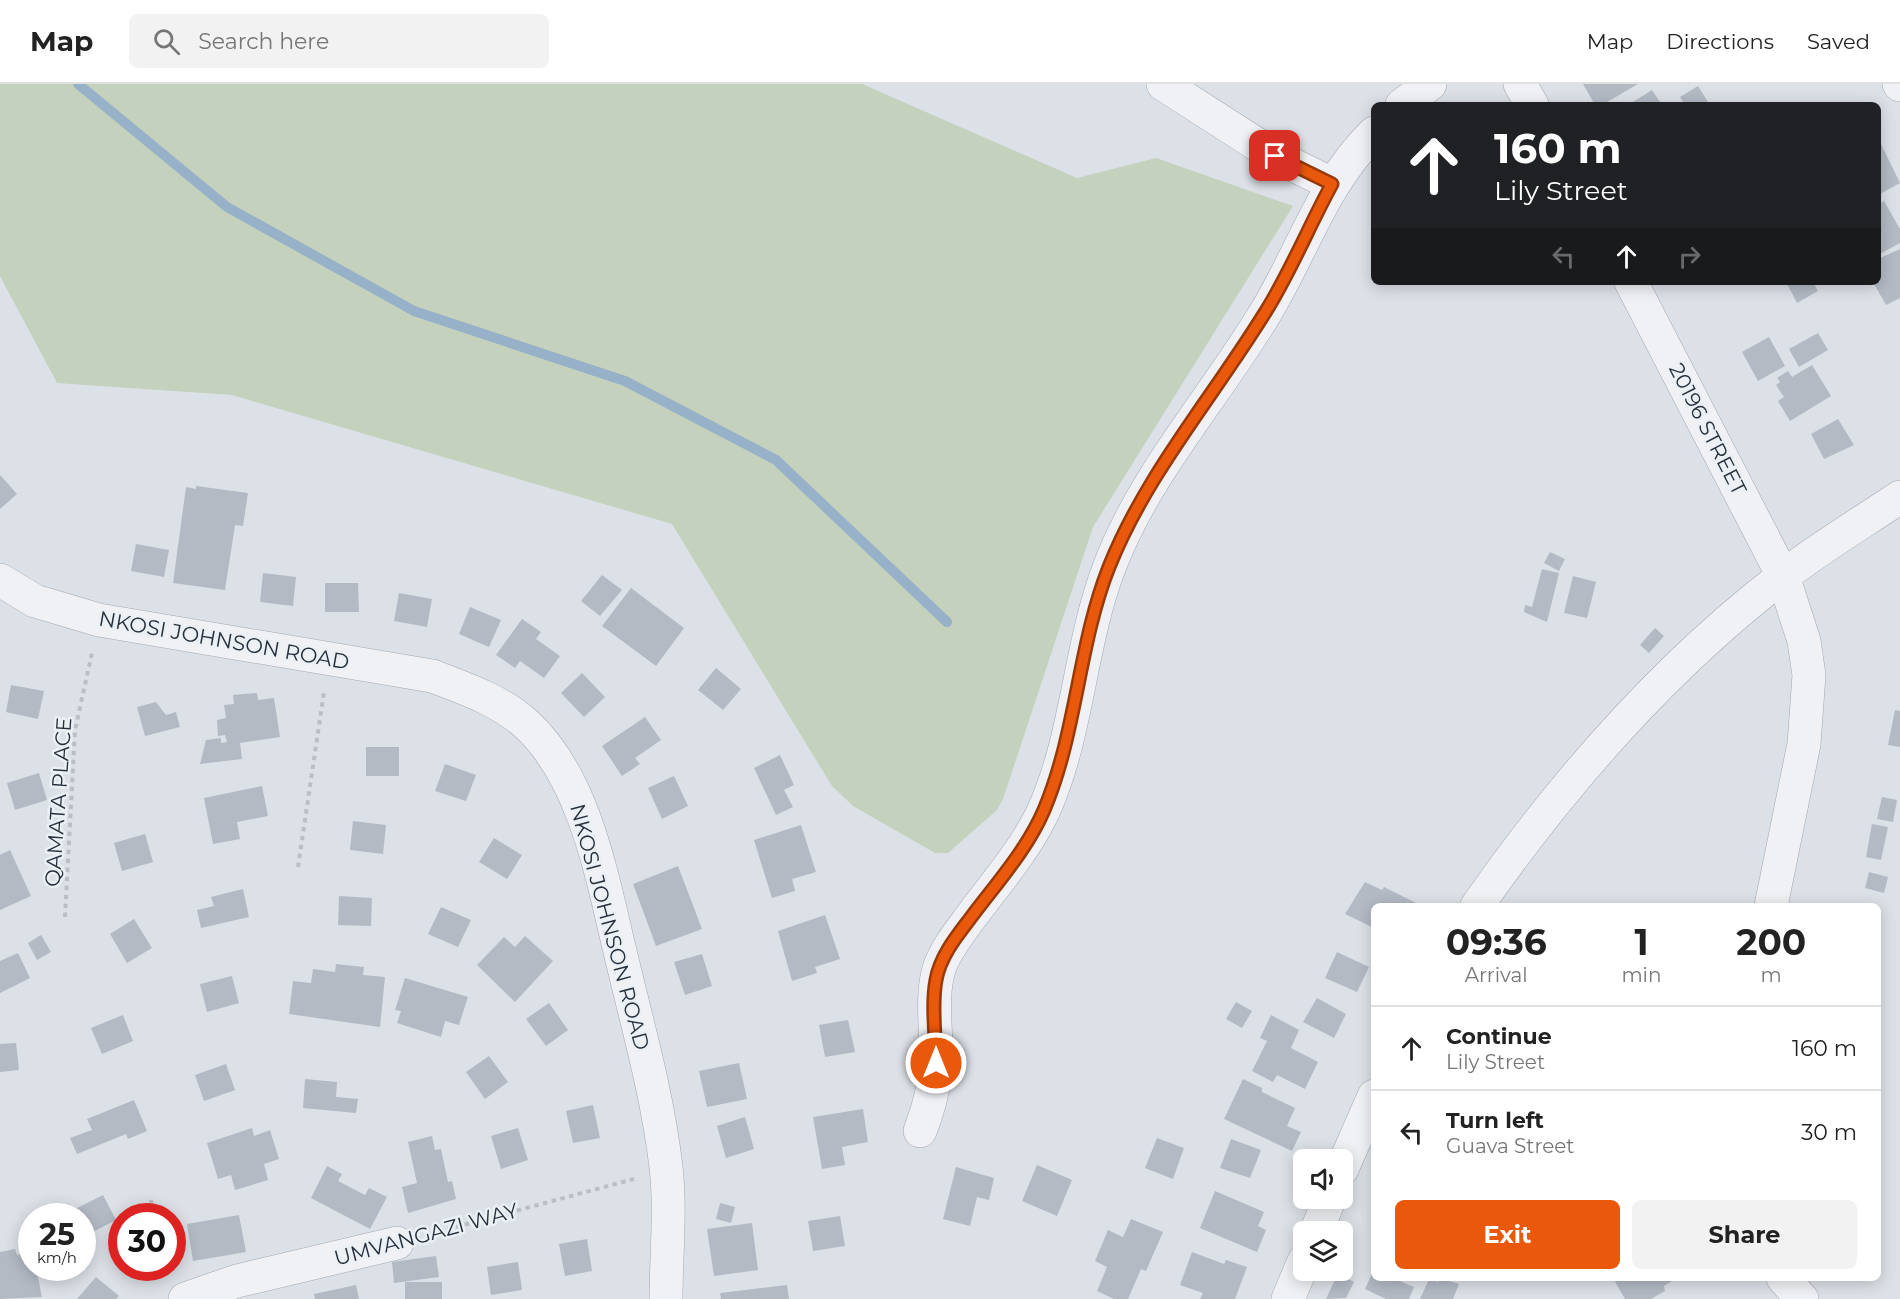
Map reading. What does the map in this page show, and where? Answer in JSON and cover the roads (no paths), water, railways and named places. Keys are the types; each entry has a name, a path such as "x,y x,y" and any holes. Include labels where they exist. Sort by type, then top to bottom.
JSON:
{"street":[{"path":"1163,84 1275,156 1332,184"},
{"path":"1406,102 1430,84"},
{"path":"1520,84 1530,102"},
{"path":"920,1131 931,1103 936,1063 936,980 941,962 952,943 1027,840 1042,813 1056,779 1095,614 1108,569 1123,535 1151,485 1268,309 1332,184 1371,137"},
{"name":"20196 STREET","path":"1633,285 1783,576 1804,641 1809,675 1809,704 1804,744 1772,903"},
{"path":"1479,903 1556,798 1615,731 1679,666 1783,576 1900,497"},
{"name":"NKOSI JOHNSON ROAD","path":"0,580 35,601 99,620 432,676 481,695 525,723 553,757 577,801 595,855 654,1088 667,1170 666,1299"},
{"path":"1351,1149 1371,1103"},
{"name":"UMVANGAZI WAY","path":"185,1299 237,1281 397,1243"},
{"path":"1288,1299 1296,1281"},
{"path":"1786,1281 1802,1299"}],"waterway":[{"path":"78,84 227,207 414,311 625,381 776,460 947,622"}]}
